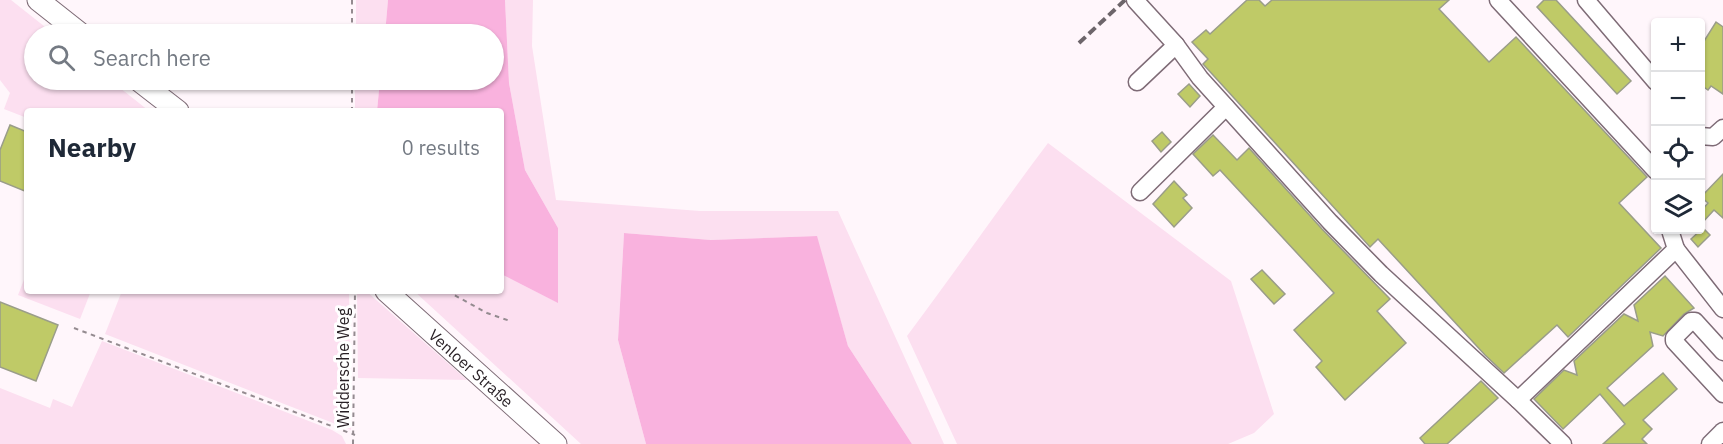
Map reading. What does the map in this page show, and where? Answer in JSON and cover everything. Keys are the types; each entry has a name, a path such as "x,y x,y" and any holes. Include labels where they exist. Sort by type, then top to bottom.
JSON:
{"main road":[{"path":"38,0 68,24"},
{"path":"151,90 174,108"},
{"name":"Venloer Straße","path":"389,294 556,444"}],"lane":[{"path":"1135,0 1176,45 1200,78 1330,222 1381,274 1563,444"},
{"path":"1498,0 1651,166"},
{"path":"1586,0 1651,76"},
{"path":"1137,82 1176,45"},
{"path":"1140,192 1226,107"},
{"path":"1705,138 1713,137 1723,128"},
{"path":"1671,234 1676,249 1723,309"},
{"path":"1518,400 1676,249"},
{"path":"1723,352 1695,321 1691,321 1674,338 1674,341 1723,394"},
{"path":"1710,444 1723,431"}],"path":[{"path":"352,0 352,24"},
{"path":"352,90 352,108"},
{"name":"Widdersche Weg","path":"353,444 355,435 355,294"},
{"path":"452,294 487,313 510,321"},
{"path":"74,328 355,435"}],"shaded area":[{"path":"0,0 11,0 41,24 24,24 24,90 123,90 145,108 24,108 24,117 4,109 10,93 0,80"},
{"path":"356,0 388,0 386,24 356,24"},
{"path":"388,0 505,0 509,83 525,170 558,228 558,303 504,276 504,108 377,108 379,90 504,90 504,24 386,24"},
{"path":"505,0 533,0 532,46 556,200 700,211 838,211 944,444 912,444 848,346 816,236 711,240 624,233 618,340 646,444 581,444 417,294 504,294 504,276 557,302 558,228 525,170 509,83"},
{"path":"355,90 379,90 377,108 355,108"},
{"path":"1048,143 1231,281 1274,414 1254,433 1228,444 957,444 907,336"},
{"path":"624,233 711,240 817,236 848,346 912,444 646,444 618,340"},
{"path":"24,280 24,294 90,294 80,319 18,295"},
{"path":"121,294 349,294 351,430 105,334"},
{"path":"357,294 369,294 467,380 358,378"},
{"path":"102,341 332,430 342,436 346,444 0,444 0,388 50,408 53,399 72,407"}],"building":[{"path":"1247,0 1259,0 1265,6 1272,0 1449,0 1439,9 1489,62 1516,37 1647,177 1619,203 1661,248 1568,337 1557,325 1504,373 1378,239 1370,247 1203,64 1208,59 1192,42 1206,30 1210,34"},
{"path":"1544,0 1556,0 1631,81 1617,94 1537,7"},
{"path":"1716,22 1723,27 1723,94 1711,86 1708,90 1705,88 1705,40"},
{"path":"1189,84 1200,96 1190,107 1178,94"},
{"path":"10,125 24,131 24,191 0,181 0,150"},
{"path":"1162,132 1171,142 1161,152 1152,141"},
{"path":"1213,135 1237,160 1249,148 1322,229 1390,299 1377,311 1406,343 1345,400 1316,367 1322,361 1294,330 1334,293 1220,170 1213,176 1193,154"},
{"path":"1723,174 1723,218 1714,210 1705,220 1705,206 1708,203 1705,200 1705,193"},
{"path":"1174,181 1187,195 1183,198 1192,208 1174,227 1153,204"},
{"path":"1705,230 1710,235 1698,247 1691,239 1696,234 1705,234"},
{"path":"1262,270 1285,294 1274,304 1251,279"},
{"path":"1665,276 1694,308 1684,314 1663,336 1650,332 1653,346 1607,388 1624,406 1663,373 1677,389 1643,420 1652,429 1642,439 1647,444 1603,444 1625,424 1600,394 1563,429 1534,399 1564,370 1577,375 1574,361 1624,314 1638,321 1634,305"},
{"path":"0,302 58,325 36,381 0,367"},
{"path":"1481,381 1498,398 1447,444 1425,444 1420,438"}],"railway":[{"path":"1079,43 1125,0"}]}
